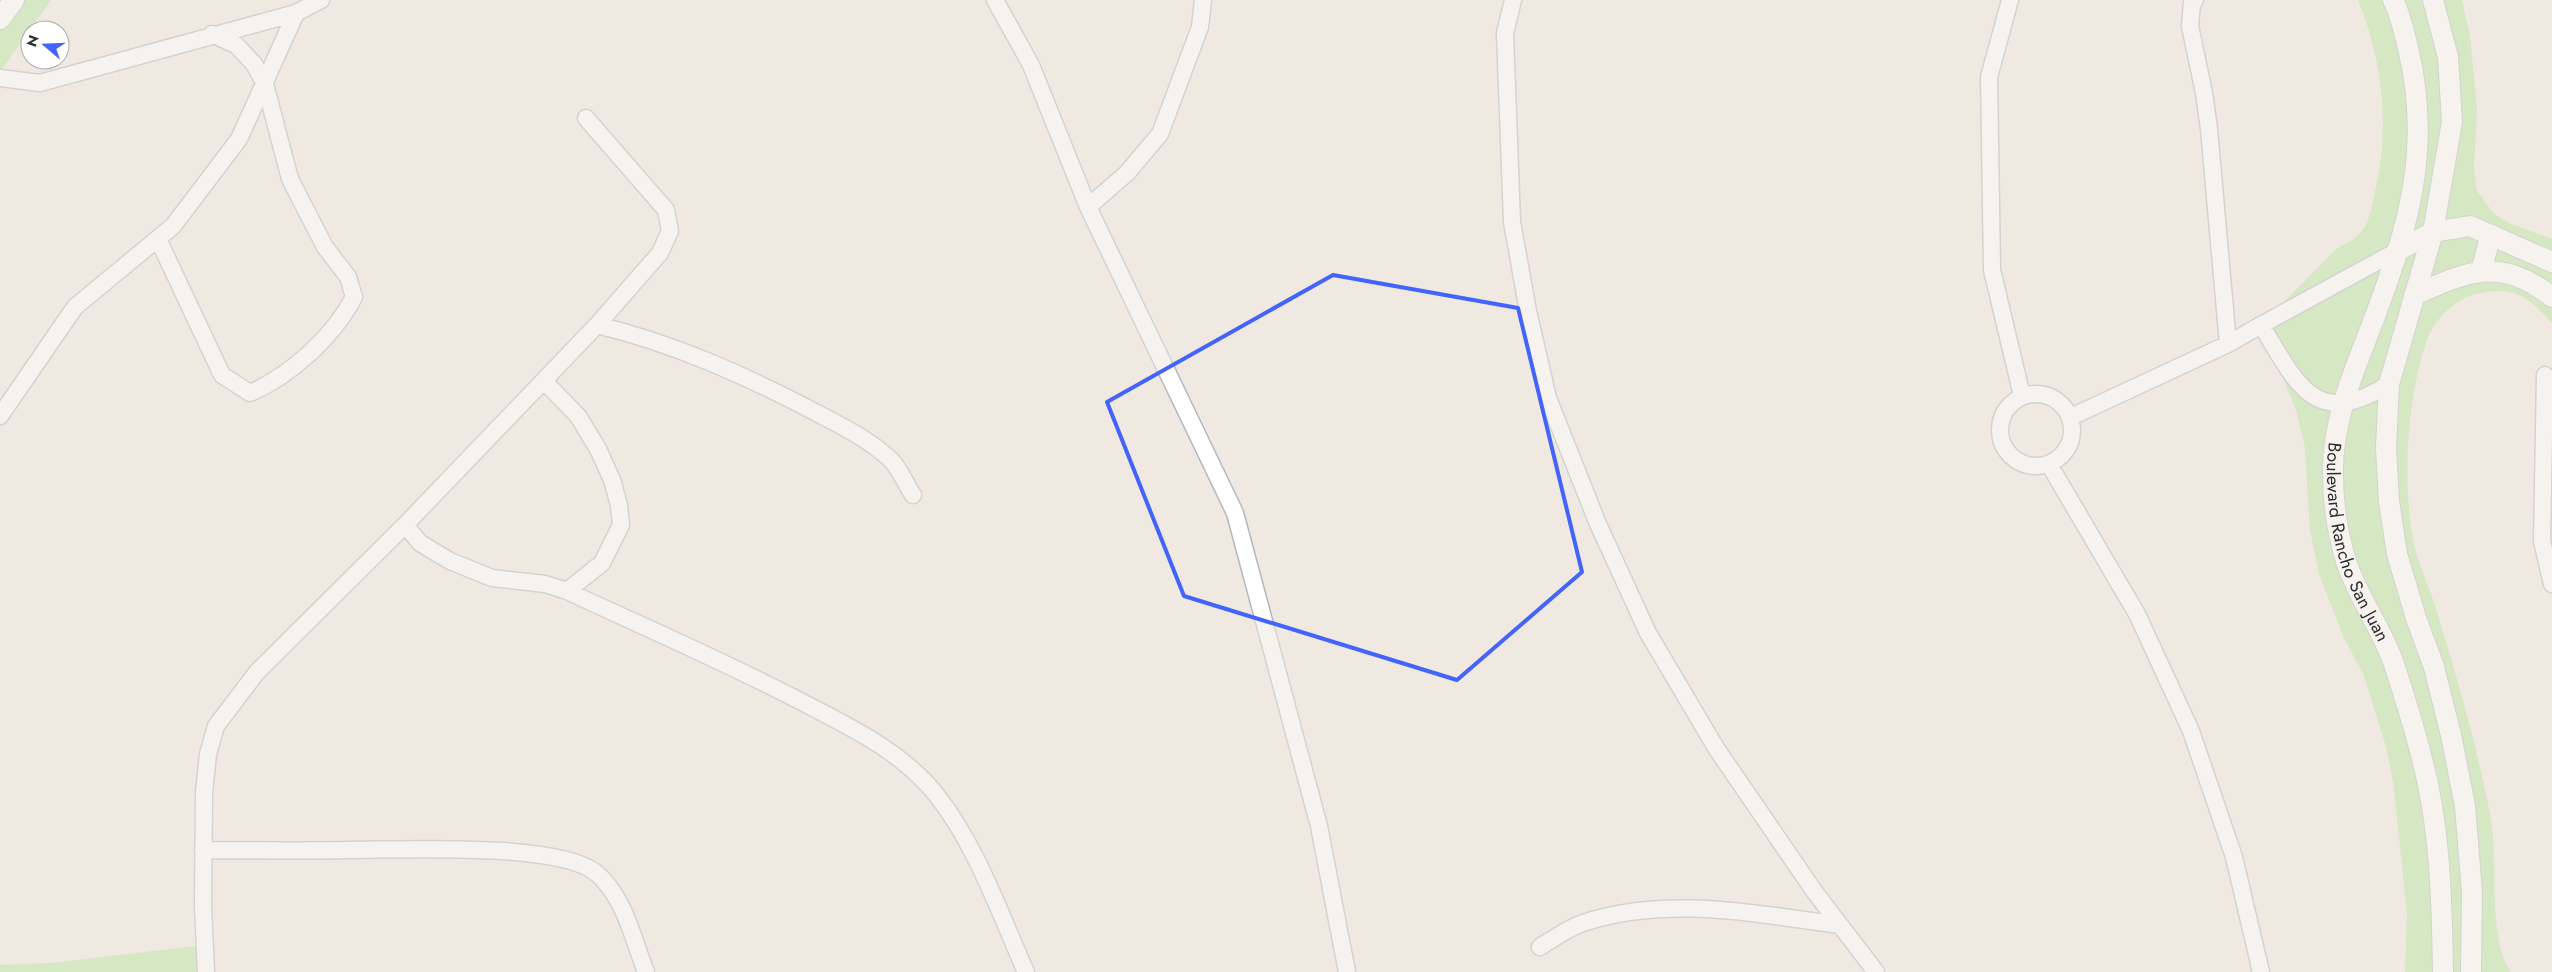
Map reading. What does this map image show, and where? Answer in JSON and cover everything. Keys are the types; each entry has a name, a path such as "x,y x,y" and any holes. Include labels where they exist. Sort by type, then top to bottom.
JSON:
{"street":[{"path":"0,19 14,0"},
{"path":"0,78 40,83 212,34 296,13 321,0"},
{"path":"996,0 1031,65 1088,207 1235,514 1319,826 1347,972"},
{"path":"1088,207 1128,173 1160,134 1200,27 1203,0"},
{"path":"1513,0 1505,33 1512,222 1528,311 1548,398 1598,524 1648,633 1716,748 1840,925 1876,972"},
{"path":"2010,0 1989,77 1992,270 2022,396"},
{"path":"2195,0 2192,2 2190,26 2204,93 2209,129 2228,344"},
{"name":"Boulevard Rancho San Juan","path":"2393,0 2399,12 2412,66 2419,127 2415,185 2398,251 2342,404 2333,473 2337,522 2347,564 2390,654 2412,721 2432,805 2442,895 2443,972"},
{"name":"Boulevard Rancho San Juan","path":"2433,0 2448,56 2452,122 2433,232 2389,384 2386,447 2389,501 2397,554 2416,618 2434,667 2451,734 2465,806 2472,892 2471,972"},
{"path":"0,416 75,307 173,226 239,139 296,13"},
{"path":"158,238 222,375 250,393 287,374 346,313 354,297 348,277 325,247 290,179 265,84 254,64 236,45 212,34"},
{"path":"206,972 203,850 204,793 208,754 216,726 257,672 405,525 544,381 660,254 670,231 666,210 586,118"},
{"path":"2071,417 2228,344 2433,232 2470,226 2552,262"},
{"path":"2481,271 2491,235"},
{"path":"2414,295 2456,277 2481,271 2510,273 2536,284 2552,297"},
{"path":"597,325 641,335 710,361 769,388 841,426 892,461 913,496"},
{"path":"2261,325 2295,378 2318,400 2342,404 2368,397 2389,384"},
{"path":"2545,375 2542,541 2546,568 2552,584"},
{"path":"544,381 578,416 609,472 619,504 621,525 602,563 567,591"},
{"path":"2041,393 2059,401 2071,417 2071,445 2050,466 2027,467 2008,455 1999,434 2004,411 2022,396 2041,393"},
{"path":"2050,466 2136,614 2191,731 2234,857 2261,972"},
{"path":"405,525 420,542 450,561 492,578 545,584 567,591 730,665 856,731 890,752 938,796 965,838 1026,972"},
{"path":"203,850 456,850 546,855 569,860 594,871 612,889 646,972"},
{"path":"1540,947 1582,924 1644,908 1718,910 1840,925"}],"highlighted area":[{"path":"1333,275 1518,308 1582,572 1457,680 1184,596 1107,402"}],"green space":[{"path":"0,0 51,0 37,20 20,20 20,44 0,72"},
{"path":"2358,0 2462,0 2470,36 2477,109 2474,168 2477,191 2494,214 2511,224 2552,239 2552,323 2527,300 2510,292 2500,291 2476,294 2453,305 2440,318 2427,340 2415,388 2408,443 2408,499 2415,548 2433,599 2468,717 2479,762 2493,837 2495,908 2499,943 2511,972 2405,972 2407,914 2393,781 2386,747 2364,676 2344,638 2319,574 2310,530 2305,448 2296,410 2261,325 2337,248 2359,234 2370,215 2380,167 2383,119 2382,94 2373,46"},
{"path":"205,945 206,972 0,972 0,965 51,963"}]}
